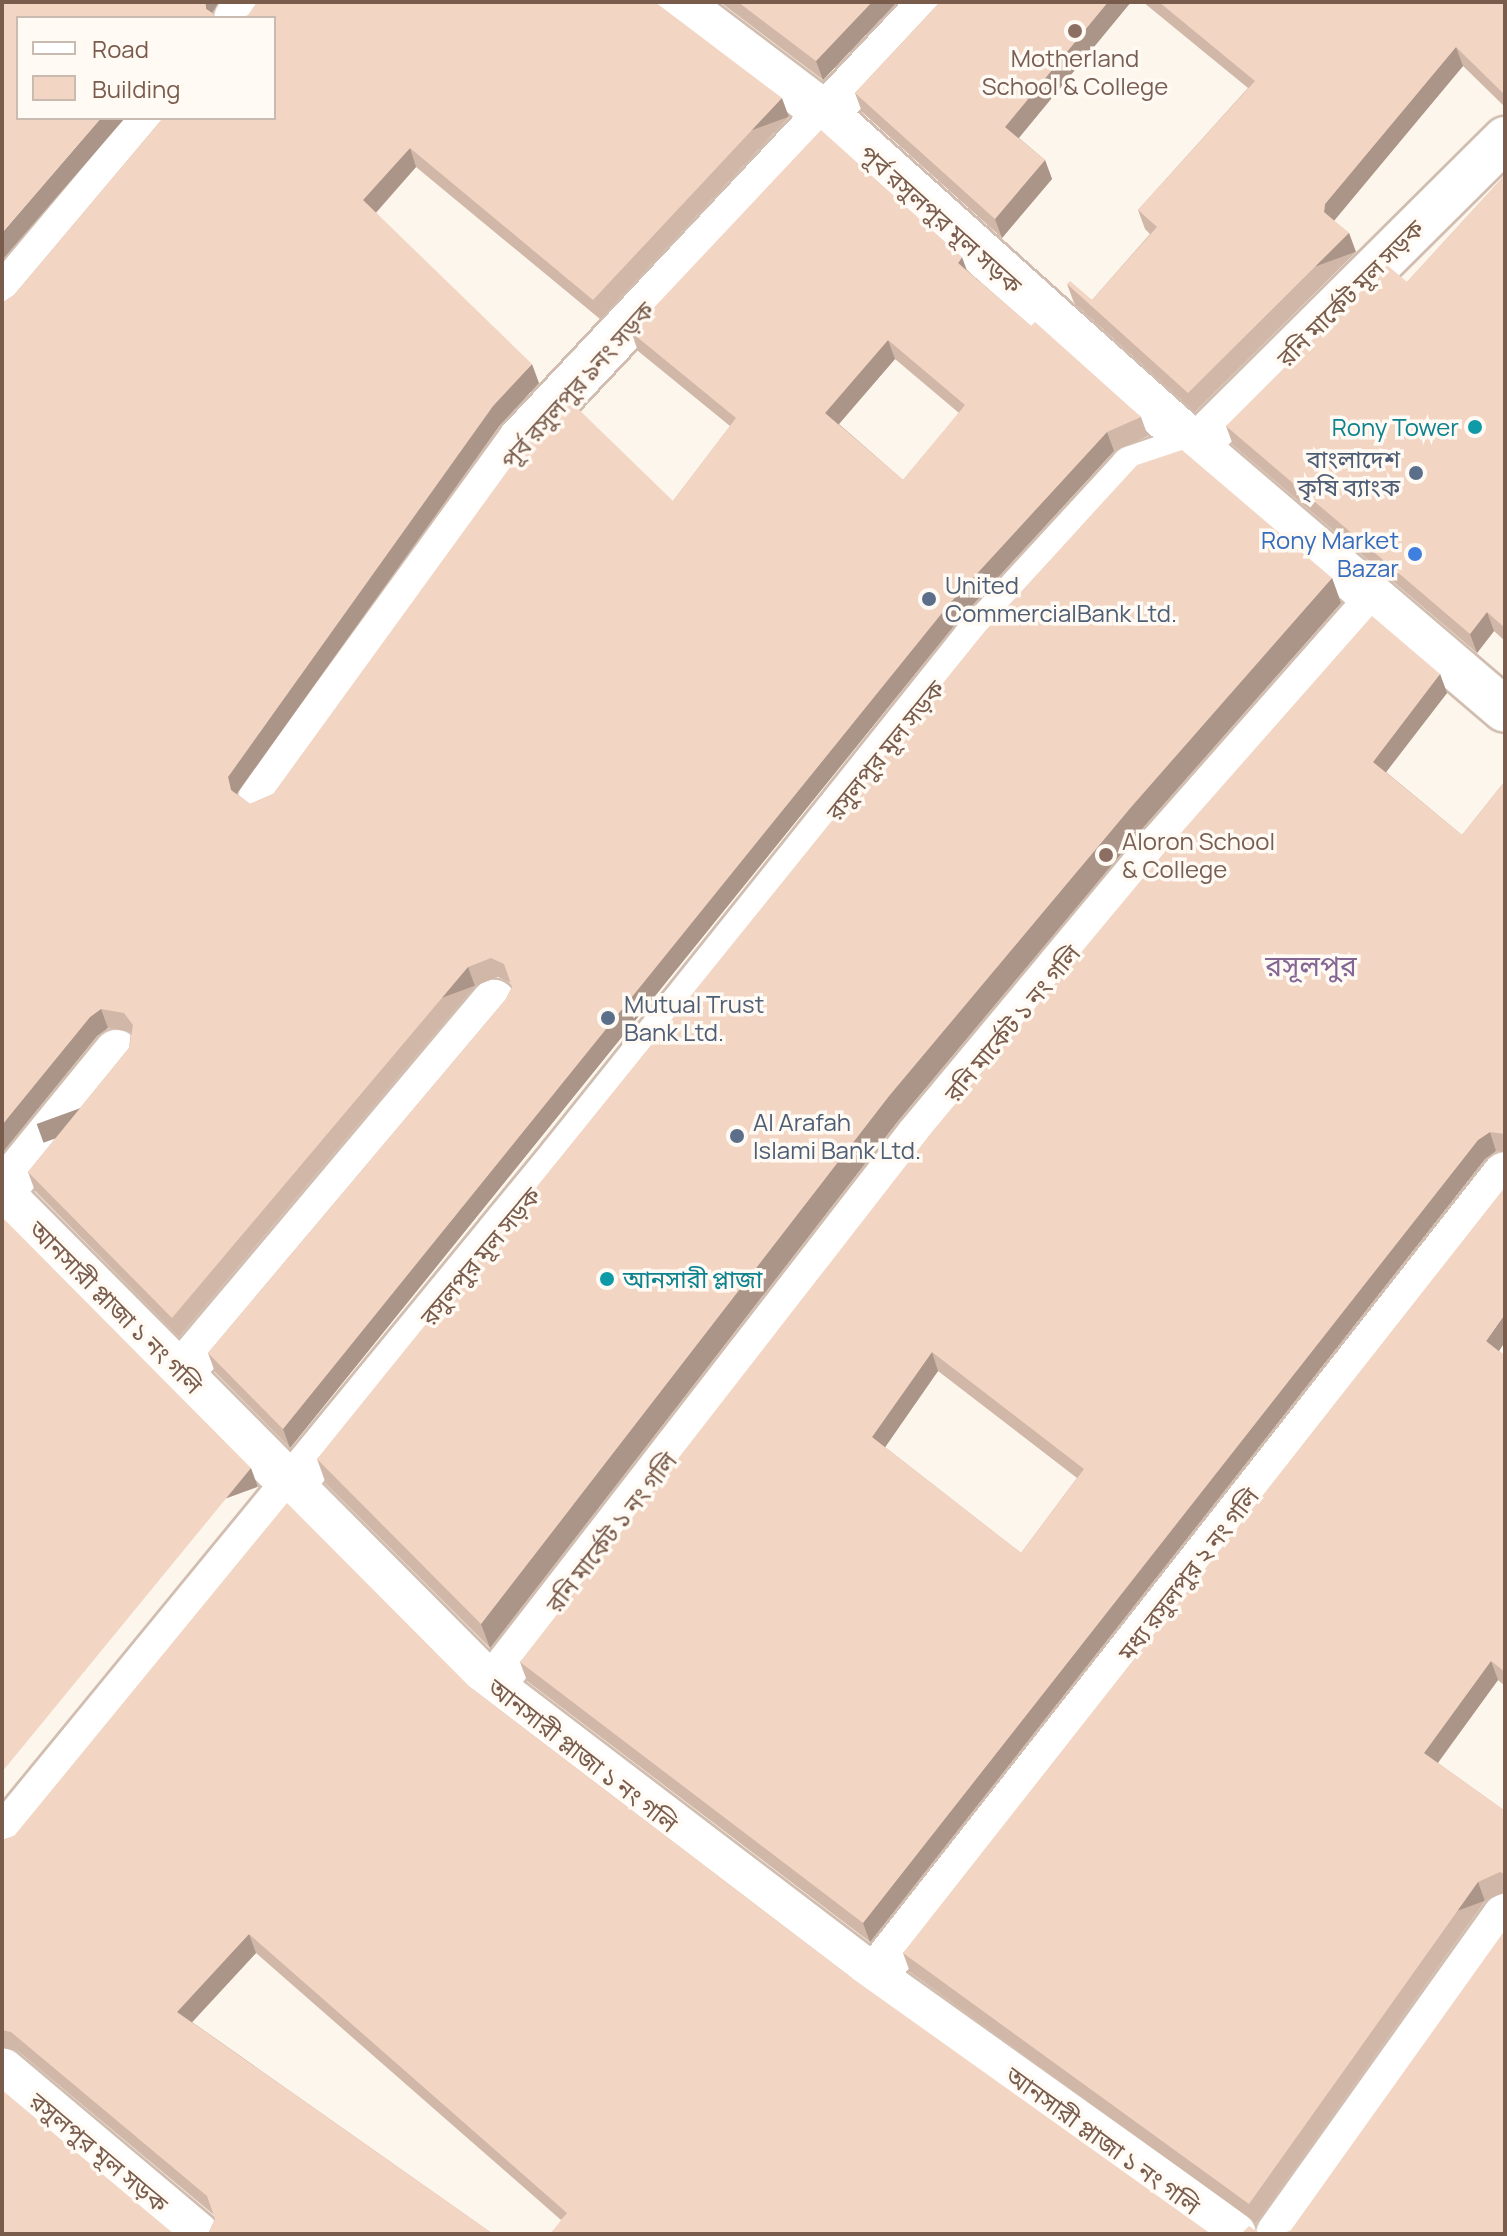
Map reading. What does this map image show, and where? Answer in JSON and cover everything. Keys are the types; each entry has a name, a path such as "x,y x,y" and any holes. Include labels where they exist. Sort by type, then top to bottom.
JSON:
{"street":[{"name":"পূর্ব রসুলপুর মূল সড়ক","path":"678,2 825,113 1374,603 1505,710"},
{"name":"পূর্ব রসুলপুর ৯নং সড়ক","path":"260,798 520,440 931,2"},
{"path":"2,298 151,120"},
{"name":"রনি মার্কেট মূল সড়ক","path":"1196,446 1505,139"},
{"name":"রসুলপুর মূল সড়ক","path":"2,1839 561,1157 975,639 1132,468 1196,446"},
{"name":"রনি মার্কেট ১ নং গলি","path":"492,1686 918,1136 1160,846 1374,603"},
{"path":"182,1372 494,1002"},
{"path":"2,1193 116,1052"},
{"name":"মধ্য রসুলপুর ২ নং গলি","path":"874,1977 1505,1174"},
{"name":"আনসারী প্লাজা ১ নং গলি","path":"2,1193 294,1482 492,1686 874,1977 1234,2234"},
{"path":"1278,2234 1505,1916"},
{"name":"রসুলপুর মূল সড়ক","path":"2,2070 197,2234"}],"building":[{"path":"2,2 205,2 206,9 215,16 16,16 16,120 99,120 2,233"},
{"path":"257,2 655,2 782,98 593,300 410,148 363,200 532,364 493,406 228,777 231,790 250,804 273,794 532,437 568,399 673,501 736,418 631,332 821,130 962,257 958,263 1031,326 1035,322 1141,417 1107,432 950,603 283,1429 208,1353 506,999 512,987 504,964 491,958 468,967 172,1318 28,1172 129,1048 133,1025 124,1013 101,1009 90,1017 2,1125 2,303 14,295 161,120 276,120 276,16 245,16","holes":["888,340 965,405 903,480 825,413"]},
{"path":"738,2 872,2 816,61"},
{"path":"940,2 1108,2 1005,127 1045,160 995,219 855,93"},
{"path":"1159,2 1505,2 1505,95 1456,47 1325,204 1324,212 1349,233 1188,393 1067,284 1070,281 1092,300 1157,227 1138,210 1255,81"},
{"path":"1505,175 1505,628 1487,612 1470,634 1226,426 1387,265 1407,282"},
{"path":"1182,450 1332,578 1132,806 889,1096 481,1624 317,1459 985,631 1137,465"},
{"path":"1372,616 1440,674 1373,762 1462,835 1505,781 1505,1134 1490,1132 1478,1140 863,1923 520,1662 931,1133 1172,843","holes":["932,1352 1084,1469 1021,1553 872,1437"]},
{"path":"1505,1187 1505,1314 1486,1341 1505,1356 1505,1672 1491,1661 1424,1753 1505,1811 1505,1874 1500,1872 1478,1882 1249,2204 903,1953"},
{"path":"2,1217 251,1468 2,1772"},
{"path":"287,1503 470,1687 852,1978 1211,2234 550,2234 567,2213 249,1934 177,2012 493,2234 202,2234 209,2232 215,2219 207,2196 11,2032 2,2030 2,1840 14,1836"},
{"path":"1505,1930 1505,2234 1282,2234 1291,2230"},
{"path":"2,2090 174,2234 2,2234"},
{"path":"1249,2226 1261,2234 1241,2234"}],"place":[{"name":"Motherland School & College","path":"1075,31"},
{"name":"Rony Tower","path":"1475,427"},
{"name":"বাংলাদেশ কৃষি ব্যাংক","path":"1416,473"},
{"name":"Rony Market Bazar","path":"1415,554"},
{"name":"United CommercialBank Ltd.","path":"929,599"},
{"name":"Aloron School & College","path":"1106,855"},
{"name":"Mutual Trust Bank Ltd.","path":"608,1018"},
{"name":"Al Arafah Islami Bank Ltd.","path":"737,1136"},
{"name":"আনসারী প্লাজা","path":"607,1279"}],"district":[{"name":"রসূলপুর","path":"1311,965"}]}
